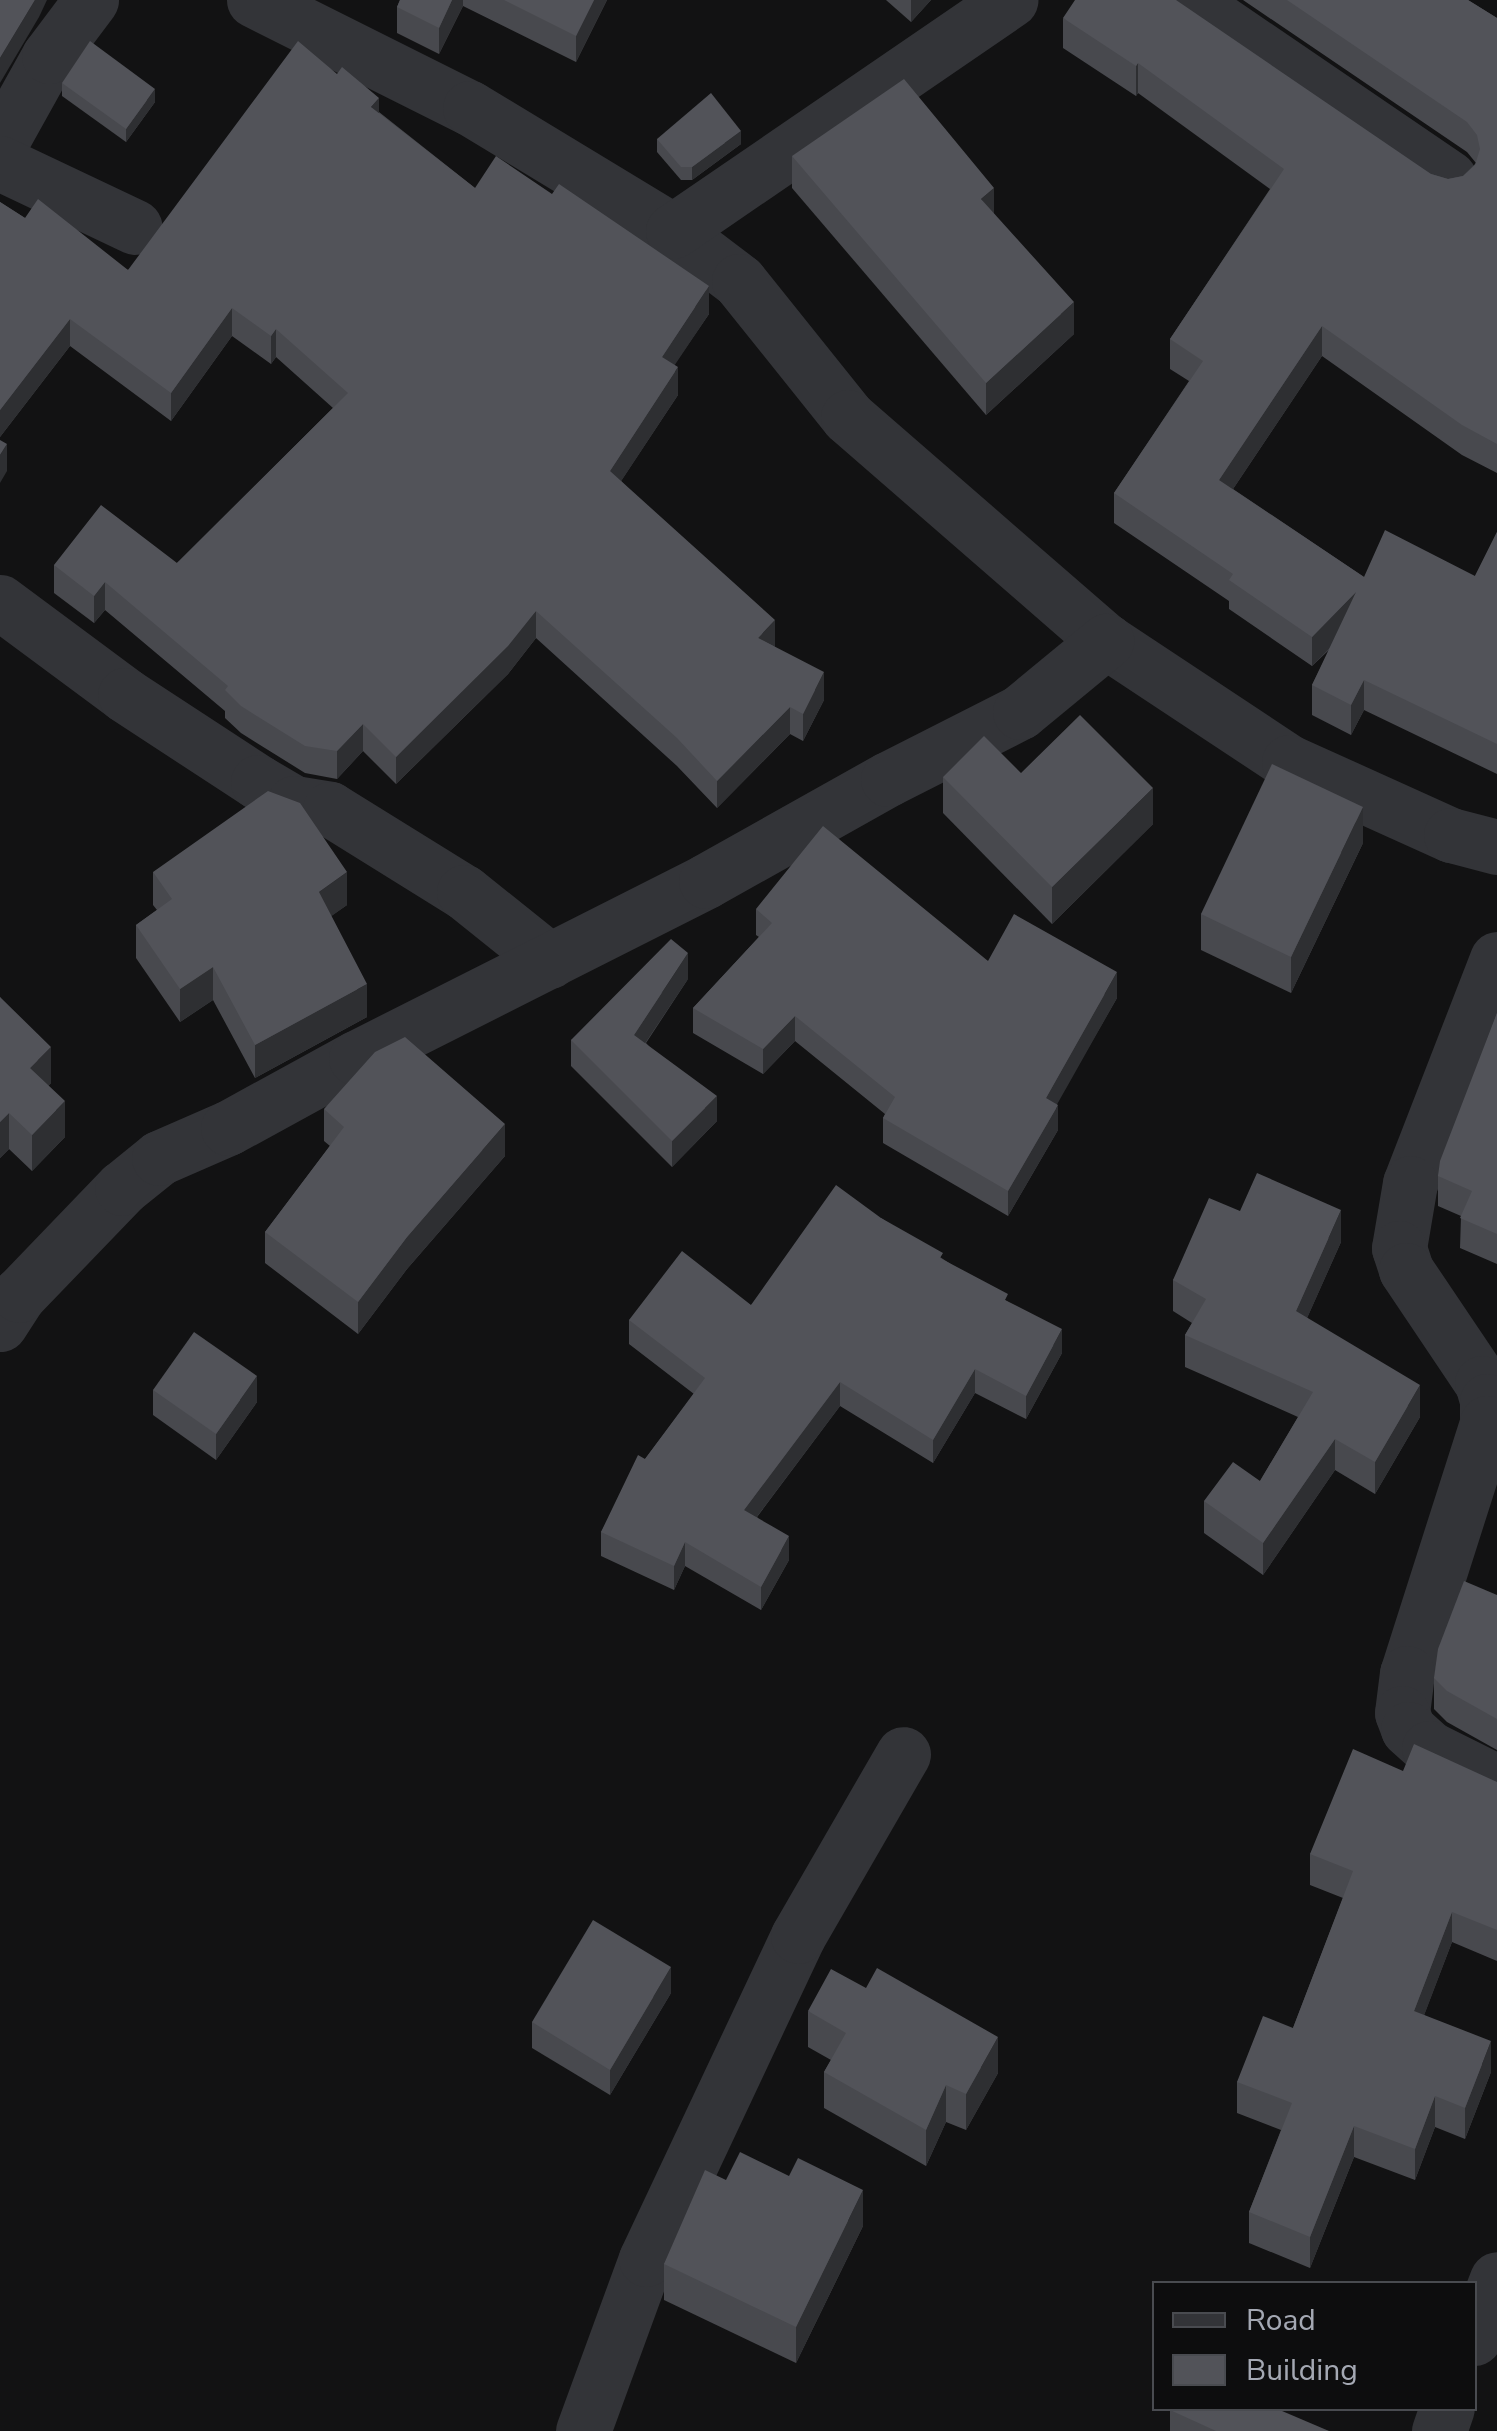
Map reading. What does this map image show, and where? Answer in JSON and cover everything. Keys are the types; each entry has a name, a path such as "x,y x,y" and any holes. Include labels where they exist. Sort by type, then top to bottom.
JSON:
{"street":[{"path":"0,144 48,56 92,0"},
{"path":"254,0 470,108 673,231 739,281 848,417 1106,641 1289,762 1451,835 1497,847"},
{"path":"673,231 1010,0"},
{"path":"1188,0 1449,178"},
{"path":"0,163 135,228"},
{"path":"0,602 125,695 258,782 294,803 330,809 464,892 550,961"},
{"path":"0,1324 18,1295 122,1188 159,1158 228,1128 1020,712 1106,641"},
{"path":"1497,959 1410,1182 1399,1248 1406,1270 1482,1383 1487,1401 1487,1423 1407,1673 1402,1713 1408,1729 1430,1748 1497,1782"},
{"path":"584,2431 639,2276 671,2205 798,1936 903,1754"},
{"path":"1477,2330 1497,2279"}],"building":[{"path":"0,0 35,0 0,58"},
{"path":"400,0 452,0 439,28 397,7"},
{"path":"504,0 594,0 576,36"},
{"path":"1075,0 1176,0 1431,174 1448,179 1463,176 1475,165 1480,149 1477,135 1467,122 1287,0 1468,0 1497,18 1497,444 1462,425 1322,326 1219,480 1364,577 1385,530 1475,576 1497,532 1497,744 1364,680 1351,705 1312,685 1356,592 1312,637 1229,580 1233,574 1114,493 1203,361 1170,339 1284,169 1138,63 1136,66 1063,18"},
{"path":"90,41 155,89 126,129 62,83"},
{"path":"298,41 337,74 342,67 379,98 371,107 475,188 496,156 552,194 559,184 709,286 662,357 678,367 610,471 775,620 758,638 824,672 803,714 790,707 717,781 677,738 536,611 508,646 396,757 363,724 337,751 305,746 241,706 225,690 228,686 105,582 94,596 54,565 101,505 177,563 348,393 276,329 271,336 232,308 171,393 70,319 0,410 0,202 25,218 38,199 128,270"},
{"path":"904,79 994,188 981,199 1074,302 986,383 792,156"},
{"path":"711,93 741,131 692,167 681,167 657,139"},
{"path":"1080,715 1153,788 1052,887 943,777 984,736 1021,773"},
{"path":"1272,764 1363,807 1291,957 1201,914"},
{"path":"268,791 300,803 347,872 319,892 367,984 255,1045 213,967 180,989 136,925 172,899 153,872"},
{"path":"823,826 988,961 1014,914 1117,972 1046,1098 1058,1105 1008,1191 883,1118 895,1097 795,1016 763,1049 693,1008 772,923 756,909"},
{"path":"671,939 688,953 634,1035 717,1096 672,1141 571,1040"},
{"path":"0,997 51,1047 30,1068 65,1101 32,1135 9,1113 0,1122"},
{"path":"1497,1013 1497,1234 1460,1218 1472,1191 1438,1176 1440,1161"},
{"path":"405,1037 505,1124 407,1237 358,1302 265,1232 344,1127 324,1109 375,1052"},
{"path":"1257,1173 1341,1210 1296,1311 1420,1385 1375,1462 1335,1439 1263,1543 1204,1501 1233,1462 1260,1481 1313,1392 1185,1335 1206,1299 1173,1280 1209,1198 1240,1211"},
{"path":"836,1185 881,1218 943,1253 940,1258 1008,1294 1005,1300 1062,1329 1026,1396 975,1369 933,1440 840,1382 744,1510 789,1536 761,1587 685,1542 674,1566 601,1532 638,1455 645,1459 705,1378 629,1320 682,1251 751,1305"},
{"path":"194,1332 257,1376 216,1434 153,1390"},
{"path":"1464,1581 1497,1595 1497,1719 1447,1691 1434,1678 1438,1649"},
{"path":"1414,1744 1497,1782 1497,1930 1452,1912 1414,2011 1491,2041 1465,2108 1435,2096 1415,2149 1354,2126 1310,2237 1249,2212 1292,2103 1237,2082 1263,2016 1293,2028 1353,1871 1310,1854 1353,1749 1403,1771"},
{"path":"593,1920 671,1967 610,2070 532,2022"},
{"path":"877,1968 998,2037 966,2094 946,2085 926,2130 824,2072 846,2033 808,2011 831,1969 866,1988"},
{"path":"740,2152 789,2176 798,2158 863,2190 796,2327 664,2264 705,2170 726,2180"},
{"path":"1172,2411 1282,2411 1329,2431 1216,2431"}]}
